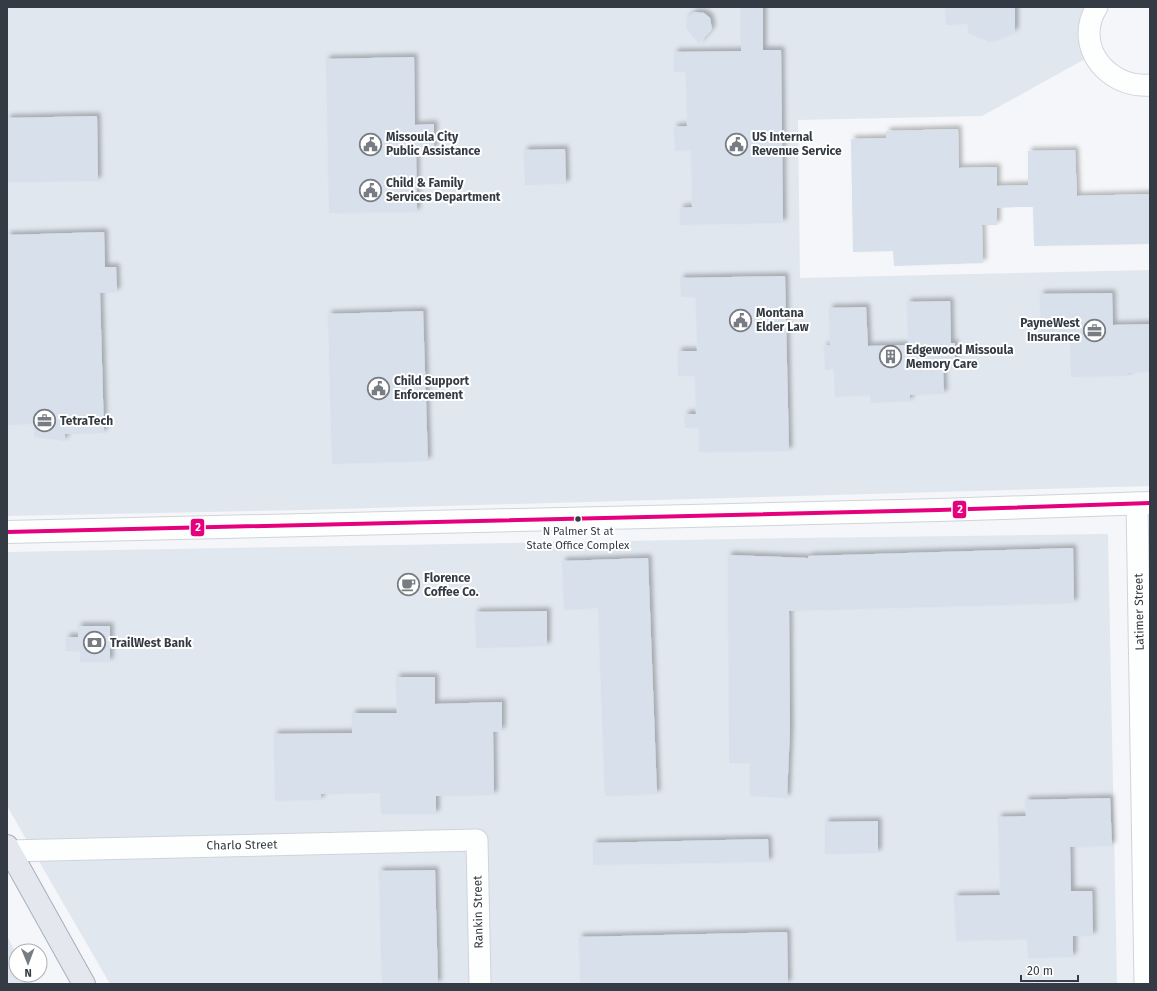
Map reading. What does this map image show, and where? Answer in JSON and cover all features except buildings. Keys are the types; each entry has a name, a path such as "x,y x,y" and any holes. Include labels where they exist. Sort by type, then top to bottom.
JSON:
{"main road":[{"path":"8,849 84,984"}],"street":[{"path":"1096,7 1091,20 1089,35 1097,61 1103,68 1120,80 1132,84 1150,85"},
{"path":"7,532 931,510 1143,503"},
{"name":"Latimer Street","path":"1143,503 1145,984"},
{"name":"Charlo Street","path":"8,849 477,840"},
{"name":"Rankin Street","path":"477,840 480,984"}],"shaded area":[{"path":"7,7 1088,7 1085,59 982,116 798,120 800,278 1150,270 1150,486 302,510 7,516"},
{"path":"1108,534 1117,984 110,984 7,806 7,552"},
{"path":"7,936 11,943 8,943 8,983 33,984 7,984"}],"transit line":[{"name":"2","path":"7,532 939,510 1150,503"}],"place":[{"name":"Missoula City Public Assistance","path":"371,144"},
{"name":"US Internal Revenue Service","path":"737,144"},
{"name":"Child & Family Services Department","path":"371,190"},
{"name":"Montana Elder Law","path":"741,320"},
{"name":"PayneWest Insurance","path":"1095,330"},
{"name":"Edgewood Missoula Memory Care","path":"890,357"},
{"name":"Child Support Enforcement","path":"378,388"},
{"name":"TetraTech","path":"45,421"},
{"name":"N Palmer St at State Office Complex","path":"578,519"},
{"name":"Florence Coffee Co.","path":"408,585"},
{"name":"TrailWest Bank","path":"94,643"}]}
